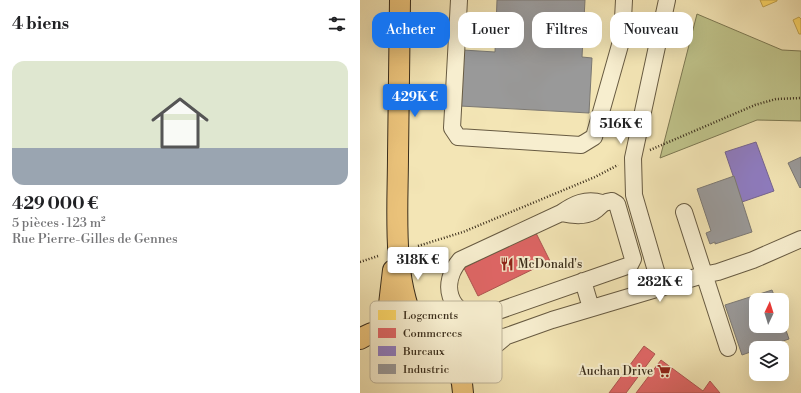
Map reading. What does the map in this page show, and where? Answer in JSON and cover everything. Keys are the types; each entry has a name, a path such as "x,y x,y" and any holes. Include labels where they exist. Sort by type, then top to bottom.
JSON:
{"main road":[{"path":"400,0 398,236 405,301"},
{"path":"390,301 398,236"},
{"path":"360,339 370,335"}],"street":[{"path":"459,0 452,128 458,137 581,145 594,137 622,38 624,0"},
{"path":"662,288 634,195 633,158 667,0"},
{"path":"453,301 450,295 448,282 452,270 460,260 561,213 574,216 592,212 602,203 612,202 617,204 633,259 630,265 502,310"},
{"path":"684,212 703,275 728,348"},
{"path":"502,337 591,308 703,275 718,272 801,239"},
{"path":"583,281 591,308"},
{"path":"502,340 507,336"}],"path":[{"path":"418,246 463,232 595,177 633,158 755,105 776,99 801,98"},
{"path":"360,262 378,256"}],"green space":[{"path":"697,14 782,50 801,51 801,121 757,120 660,158 688,48 693,48 693,30"}],"building: Logements":[{"path":"760,0 777,0 777,1 763,7"},
{"path":"799,17 801,19 801,34 799,34 793,20"}],"building: Commerces":[{"name":"McDonald's","path":"536,233 550,261 478,296 464,268"},
{"path":"644,346 655,354 626,393 609,393"},
{"name":"Auchan Drive","path":"661,360 703,391 710,381 720,393 636,393"}],"building: Bureaux":[{"path":"756,142 774,191 742,202 725,152"}],"building: Industrie":[{"path":"497,0 585,0 584,12 532,12 532,48 582,48 582,57 592,58 589,113 460,106 463,50 495,52 495,48 524,48 524,12 497,12"},
{"path":"801,157 801,187 800,188 788,163"},
{"path":"734,176 752,232 715,244 715,242 710,244 706,233 711,231 697,189"},
{"path":"772,290 773,293 763,293"},
{"path":"749,297 749,333 787,333 789,339 783,341 749,341 749,352 742,355 725,305"}],"place":[{"name":"McDonald's","path":"507,264"},
{"name":"Auchan Drive","path":"664,371"}]}
